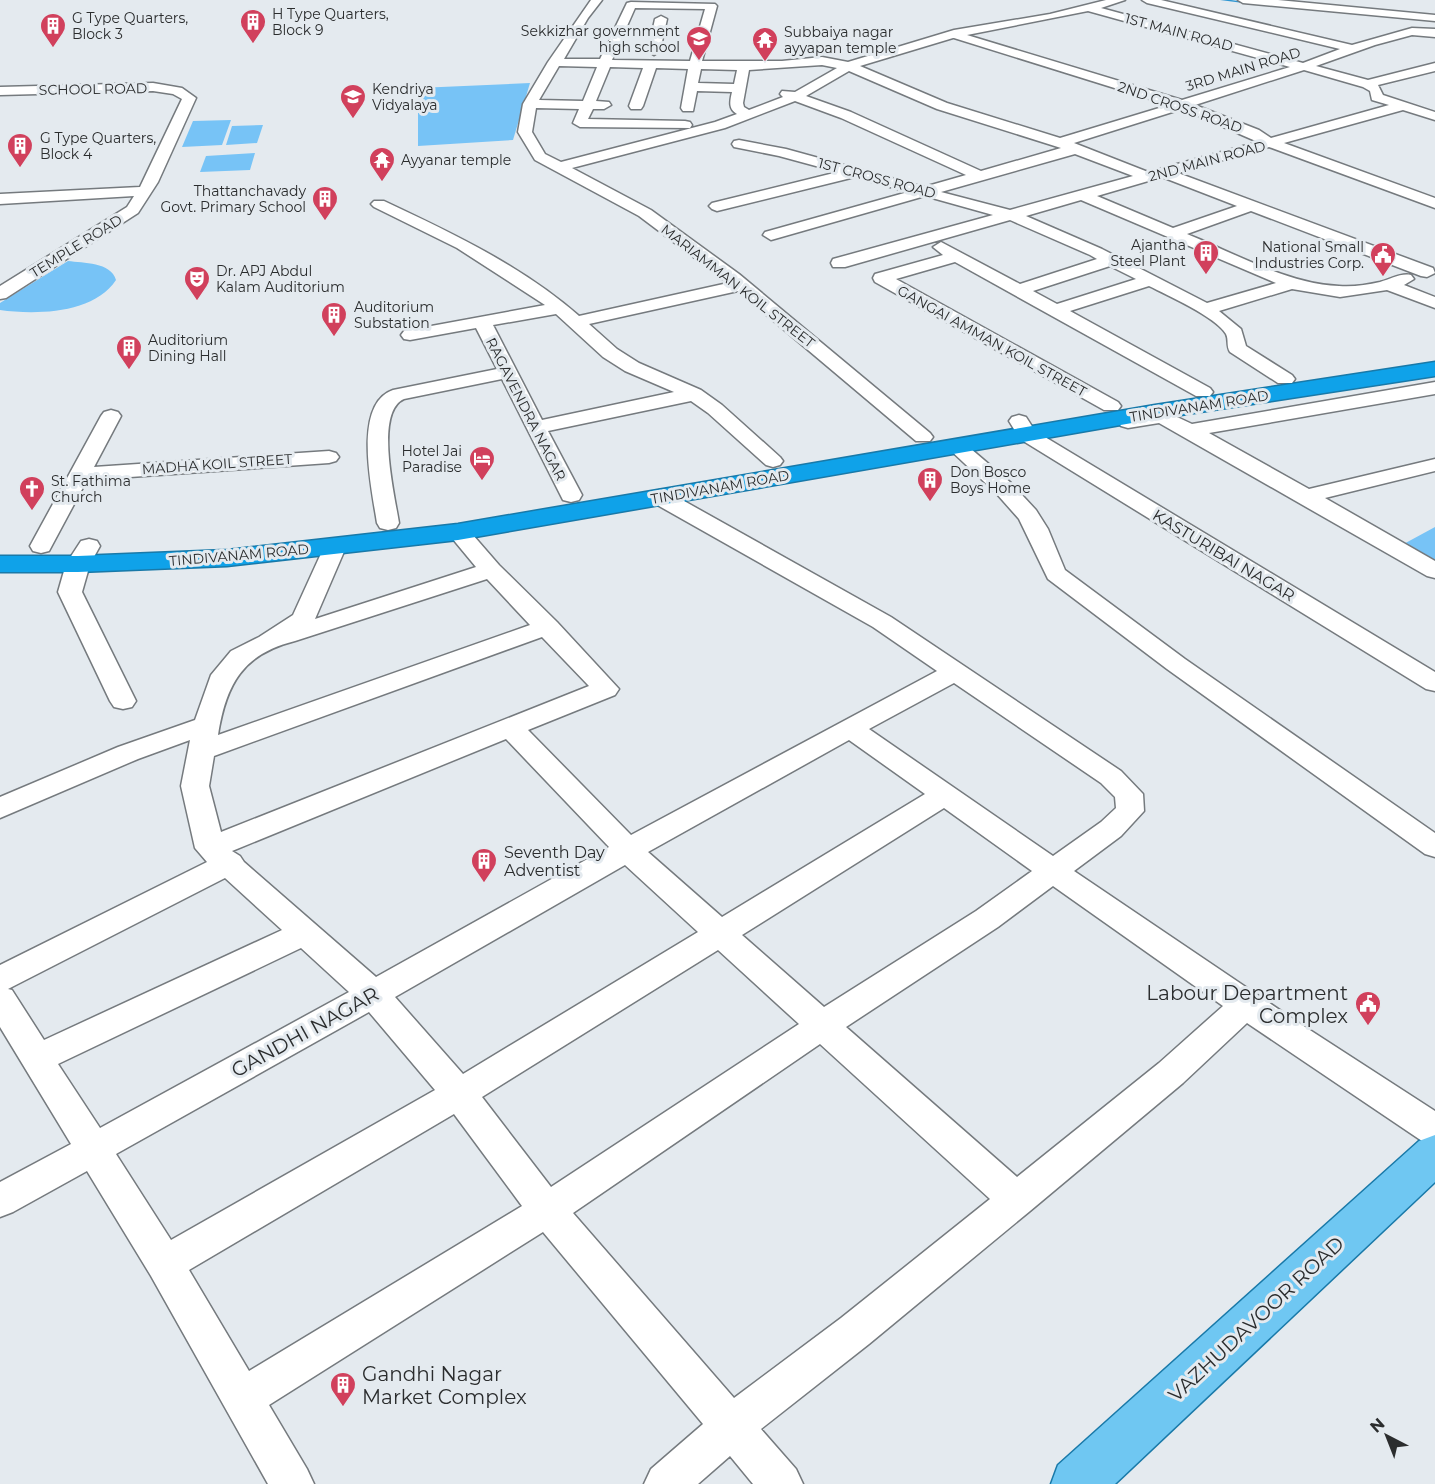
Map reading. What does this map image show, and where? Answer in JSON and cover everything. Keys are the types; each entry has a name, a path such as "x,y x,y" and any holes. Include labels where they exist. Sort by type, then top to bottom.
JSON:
{"highway":[{"path":"0,546 41,546 83,555 388,523 923,436 1026,431 1111,406 1435,355"},
{"name":"TINDIVANAM ROAD","path":"0,564 83,555 226,558 458,532 957,447 1026,431 1435,369"}],"main road":[{"name":"VAZHUDAVOOR ROAD","path":"1077,1484 1435,1154"}],"street":[{"name":"MARIAMMAN KOIL STREET","path":"597,0 583,16 530,104 525,132 540,157 645,213 741,285 923,436"},
{"path":"560,167 720,125 738,111 798,96 848,66 954,34 1120,0"},
{"path":"1147,0 1354,48"},
{"path":"1243,0 1435,18"},
{"path":"1344,10 1358,0"},
{"path":"1412,3 1435,10"},
{"path":"688,108 694,65 693,52 702,19 711,6 631,5 614,17 607,57 580,123 720,125"},
{"name":"1ST MAIN ROAD","path":"1088,8 1368,84 1376,90 1377,97 1435,116"},
{"path":"1420,17 1435,10"},
{"path":"530,104 641,106 657,55 657,18 583,16"},
{"name":"3RD MAIN ROAD","path":"1060,143 1305,66 1354,48 1412,31 1435,33"},
{"name":"2ND CROSS ROAD","path":"954,34 1182,104 1254,133 1269,143 1435,202"},
{"path":"554,62 657,55 694,65 744,66 778,76 822,61 848,66 942,106 1060,143 1148,177"},
{"path":"738,111 736,103 744,66"},
{"path":"1368,84 1435,67"},
{"path":"778,76 779,91 846,115 982,177"},
{"name":"SCHOOL ROAD","path":"0,91 153,87 185,94 189,98 145,191"},
{"path":"692,87 739,88"},
{"name":"2ND MAIN ROAD","path":"838,263 1401,106"},
{"name":"1ST CROSS ROAD","path":"739,144 781,152 1013,216 1112,260 1205,309 1235,333 1237,348 1285,379"},
{"path":"771,236 1075,149"},
{"path":"717,206 855,172"},
{"path":"1164,173 1431,270"},
{"path":"0,199 145,191"},
{"name":"TEMPLE ROAD","path":"0,294 126,216 133,210 145,191"},
{"path":"1084,196 1292,284 1322,291 1354,292 1388,285 1431,270"},
{"path":"379,204 463,245 559,308 610,353 632,367 694,394 715,409 773,461"},
{"path":"1173,233 1254,205"},
{"path":"927,239 1203,392"},
{"name":"GANGAI AMMAN KOIL STREET","path":"957,256 881,278 1111,406"},
{"path":"1019,290 1112,260"},
{"path":"1055,310 1150,280"},
{"path":"1205,309 1292,284"},
{"path":"575,322 741,285"},
{"path":"1388,285 1435,303"},
{"path":"410,335 559,308"},
{"name":"RAGAVENDRA NAGAR","path":"482,322 571,495"},
{"path":"388,523 378,438 381,414 385,404 400,394 508,372"},
{"path":"1188,431 1435,388"},
{"path":"536,427 694,394"},
{"path":"41,546 111,416"},
{"path":"1026,431 1162,416 1435,571"},
{"name":"KASTURIBAI NAGAR","path":"1026,431 1435,683"},
{"path":"957,447 1018,503 1030,518 1056,574 1176,664 1435,847"},
{"name":"MADHA KOIL STREET","path":"79,474 329,457"},
{"path":"1306,496 1435,465"},
{"path":"242,1399 547,1210 821,1026 987,919 1112,829 1130,811 1129,794 1111,777 882,622 660,497"},
{"path":"0,979 220,856 510,727 606,689 491,570 458,532"},
{"path":"335,546 303,619 268,642 240,656 224,675 203,738 195,786 220,856 374,994 459,1094 547,1210 733,1425 781,1484"},
{"path":"83,555 70,592 123,701"},
{"path":"268,642 491,570"},
{"path":"0,808 128,753 203,738 548,627"},
{"name":"GANDHI NAGAR","path":"0,1201 628,850 955,672"},
{"path":"510,727 628,850 1017,1200"},
{"path":"850,728 1245,1005 1435,1130"},
{"path":"165,1264 459,1094 945,795"},
{"path":"38,1058 306,932"},
{"path":"0,999 165,1264 292,1484"},
{"path":"666,1484 733,1425 855,1331 1171,1073 1245,1005"}],"shaded area":[{"path":"530,83 513,140 418,146 418,88"},
{"path":"231,120 222,145 182,147 193,121"},
{"path":"263,125 257,143 226,145 232,126"},
{"path":"255,153 250,170 200,172 206,156"},
{"path":"68,261 103,267 113,274 116,280 94,300 79,306 46,312 0,310 0,303"},
{"path":"1435,527 1435,565 1400,546"}],"waterway":[{"path":"1222,0 1251,3"}],"place":[{"name":"H Type Quarters, Block 9","path":"253,45"},
{"name":"G Type Quarters, Block 3","path":"53,49"},
{"name":"Sekkizhar government high school","path":"699,62"},
{"name":"Subbaiya nagar ayyapan temple","path":"765,63"},
{"name":"Kendriya Vidyalaya","path":"353,120"},
{"name":"G Type Quarters, Block 4","path":"20,169"},
{"name":"Ayyanar temple","path":"382,183"},
{"name":"Thattanchavady Govt. Primary School","path":"325,222"},
{"name":"Ajantha Steel Plant","path":"1206,276"},
{"name":"National Small Industries Corp.","path":"1383,278"},
{"name":"Dr. APJ Abdul Kalam Auditorium","path":"197,302"},
{"name":"Auditorium Substation","path":"334,338"},
{"name":"Auditorium Dining Hall","path":"129,371"},
{"name":"Hotel Jai Paradise","path":"482,482"},
{"name":"Don Bosco Boys Home","path":"930,503"},
{"name":"St. Fathima Church","path":"32,512"},
{"name":"Seventh Day Adventist","path":"484,884"},
{"name":"Labour Department Complex","path":"1368,1027"},
{"name":"Gandhi Nagar Market Complex","path":"343,1408"}]}
